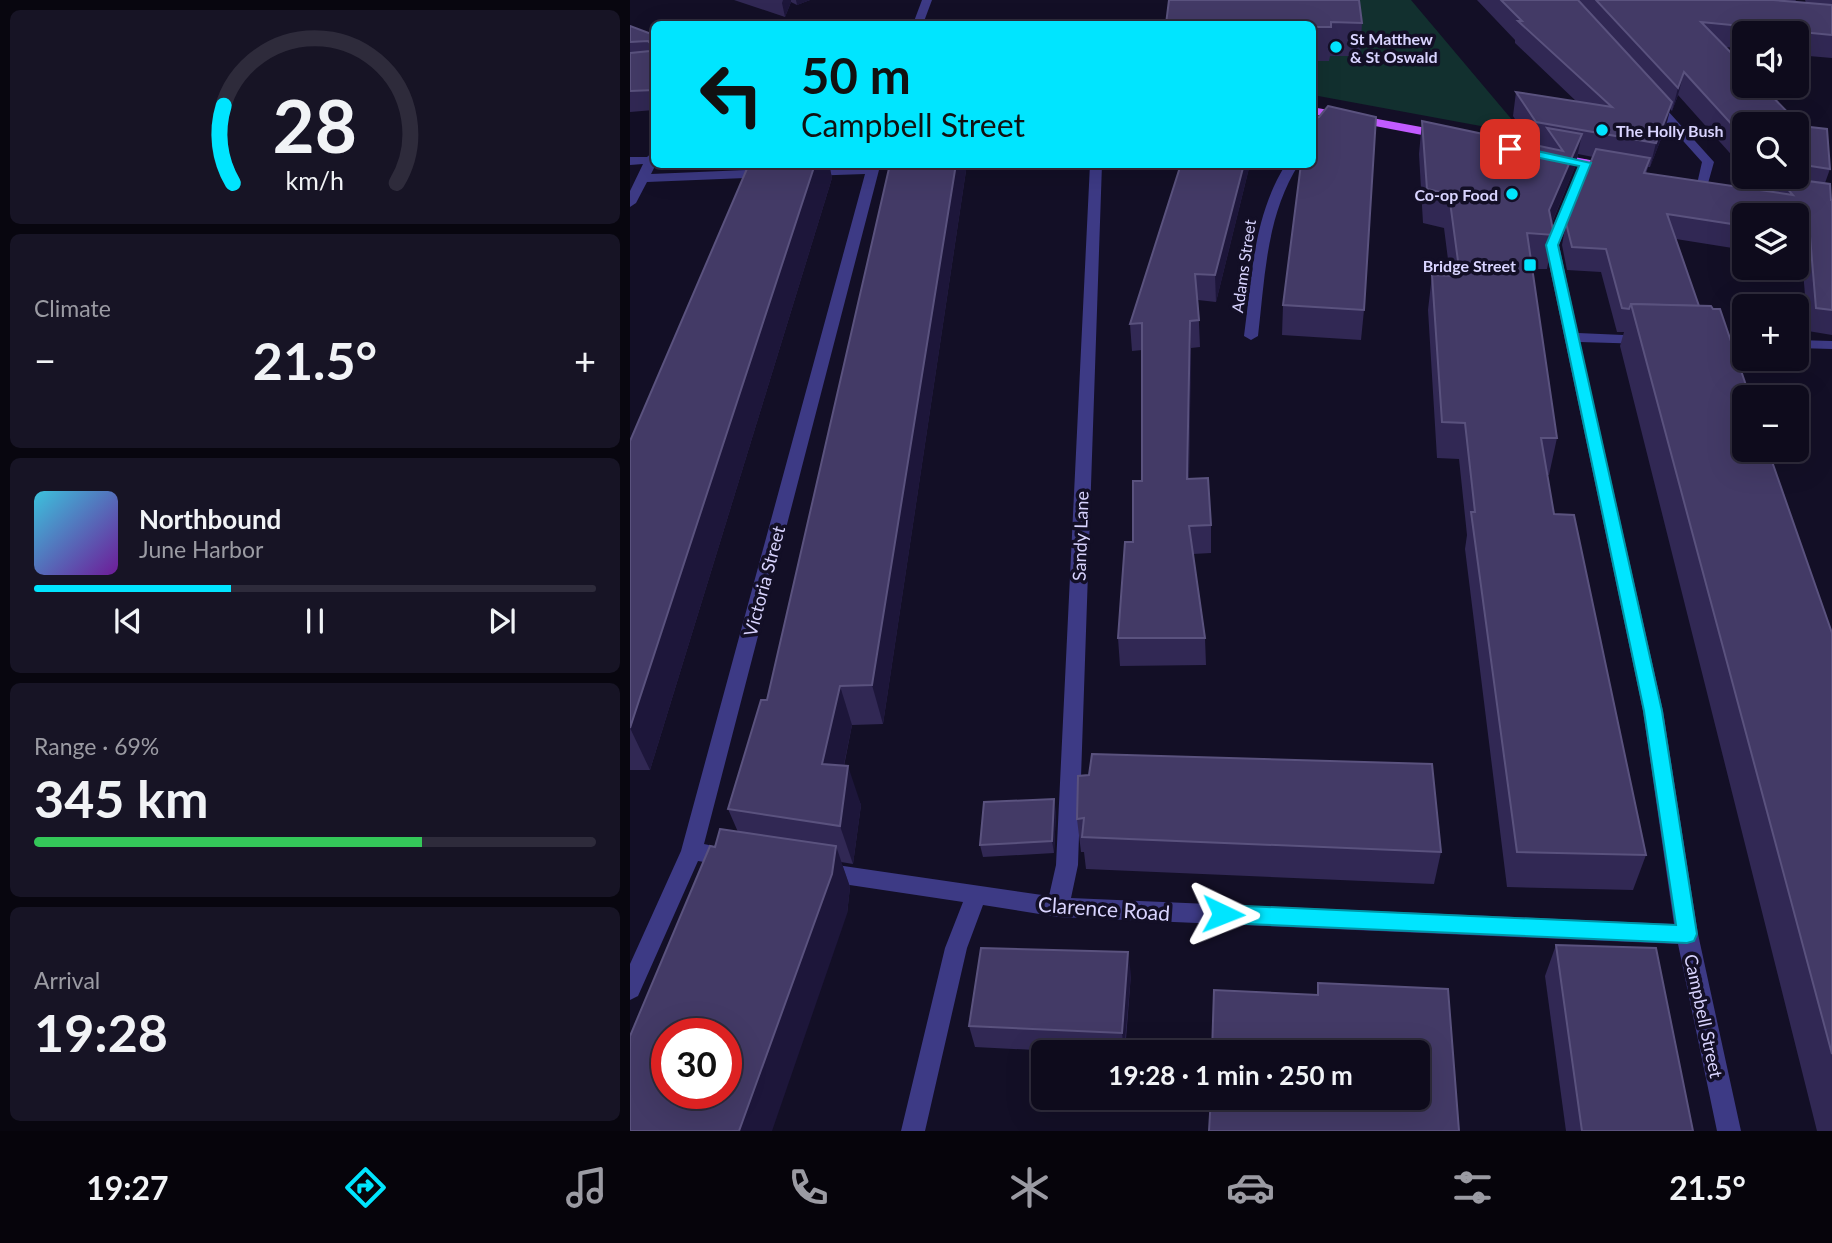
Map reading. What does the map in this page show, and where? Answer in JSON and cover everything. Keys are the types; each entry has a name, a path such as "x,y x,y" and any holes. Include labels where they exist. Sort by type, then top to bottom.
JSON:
{"main road":[{"path":"1316,112 1330,118 1453,137"},
{"path":"1546,156 1629,172"}],"street":[{"path":"919,21 927,0"},
{"path":"1644,91 1708,162 1704,184"},
{"path":"630,161 651,157"},
{"path":"630,203 651,161"},
{"name":"Campbell Street","path":"1586,163 1552,245 1653,711 1687,934 1729,1131"},
{"path":"643,178 858,168"},
{"name":"Victoria Street","path":"630,989 692,852 873,168"},
{"name":"Sandy Lane","path":"1058,907 1067,866 1096,168"},
{"name":"Adams Street","path":"1251,336 1268,211 1282,178 1290,168"},
{"path":"1573,337 1665,340"},
{"path":"1692,341 1732,342"},
{"path":"1809,344 1832,345"},
{"path":"692,852 746,860"},
{"name":"Clarence Road","path":"800,868 1058,907 1687,934"},
{"path":"914,1131 956,948 976,895"}],"green space":[{"path":"1220,0 1411,0 1524,134 1316,96 1316,21 1218,21"}],"building":[{"path":"1169,0 1359,0 1362,23 1331,22 1331,27 1316,27 1316,21 1166,21"},
{"path":"1501,0 1578,0 1672,102 1656,143 1536,122 1516,92 1612,107 1518,21 1522,21"},
{"path":"1596,0 1773,0 1832,5 1832,35 1809,33 1809,21 1732,21 1732,25 1701,22 1732,54 1732,98 1774,98 1787,112 1732,112 1732,125 1684,72 1678,88"},
{"path":"630,26 651,34 651,44 648,41 630,42"},
{"path":"651,44 651,90 630,91 630,53 650,51"},
{"path":"1328,106 1376,117 1364,310 1283,305 1300,168 1316,168 1316,118"},
{"path":"1422,121 1563,151 1547,128 1582,134 1549,210 1554,235 1527,233 1557,438 1541,438 1554,514 1574,515 1646,855 1517,852 1471,512 1475,512 1465,423 1442,422 1432,275 1460,276 1449,194 1427,189"},
{"path":"1809,127 1827,129 1830,169 1809,166"},
{"path":"1596,149 1650,158 1644,173 1732,186 1732,189 1793,195 1788,189 1809,189 1809,181 1830,184 1832,310 1816,308 1809,236 1809,203 1732,203 1732,224 1667,214 1699,306 1631,304 1629,309 1622,308 1606,249 1572,247 1566,223"},
{"path":"747,168 814,168 630,728 630,441"},
{"path":"889,168 955,168 872,685 840,686 822,764 848,766 840,826 728,809 761,700 767,700"},
{"path":"1180,168 1243,168 1215,275 1195,274 1199,320 1190,321 1187,479 1208,478 1211,525 1189,526 1205,638 1118,638 1125,542 1133,542 1133,481 1142,481 1142,323 1130,324"},
{"path":"1631,304 1711,306 1713,309 1720,309 1732,344 1732,371 1741,371 1746,385 1732,385 1732,462 1772,462 1832,633 1832,1054"},
{"path":"1092,754 1432,764 1441,852 1082,837 1084,818 1077,819 1078,776 1089,775"},
{"path":"1054,799 1052,841 980,845 984,802"},
{"path":"720,829 836,846 832,874 739,1131 630,1131 630,1036 710,846 715,847"},
{"path":"1556,945 1656,948 1693,1131 1582,1131"},
{"path":"981,948 1128,952 1122,1033 969,1026"},
{"path":"1318,983 1448,989 1459,1131 1209,1131 1210,1110 1430,1110 1430,1040 1212,1040 1214,990 1318,995"}],"place":[{"name":"St Matthew & St Oswald","path":"1336,47"},
{"name":"The Holly Bush","path":"1602,130"},
{"name":"Co-op Food","path":"1512,194"},
{"name":"Bridge Street","path":"1530,265"}],"route":[{"path":"1223,914 1687,934 1653,711 1552,245 1586,163 1510,149"}]}
